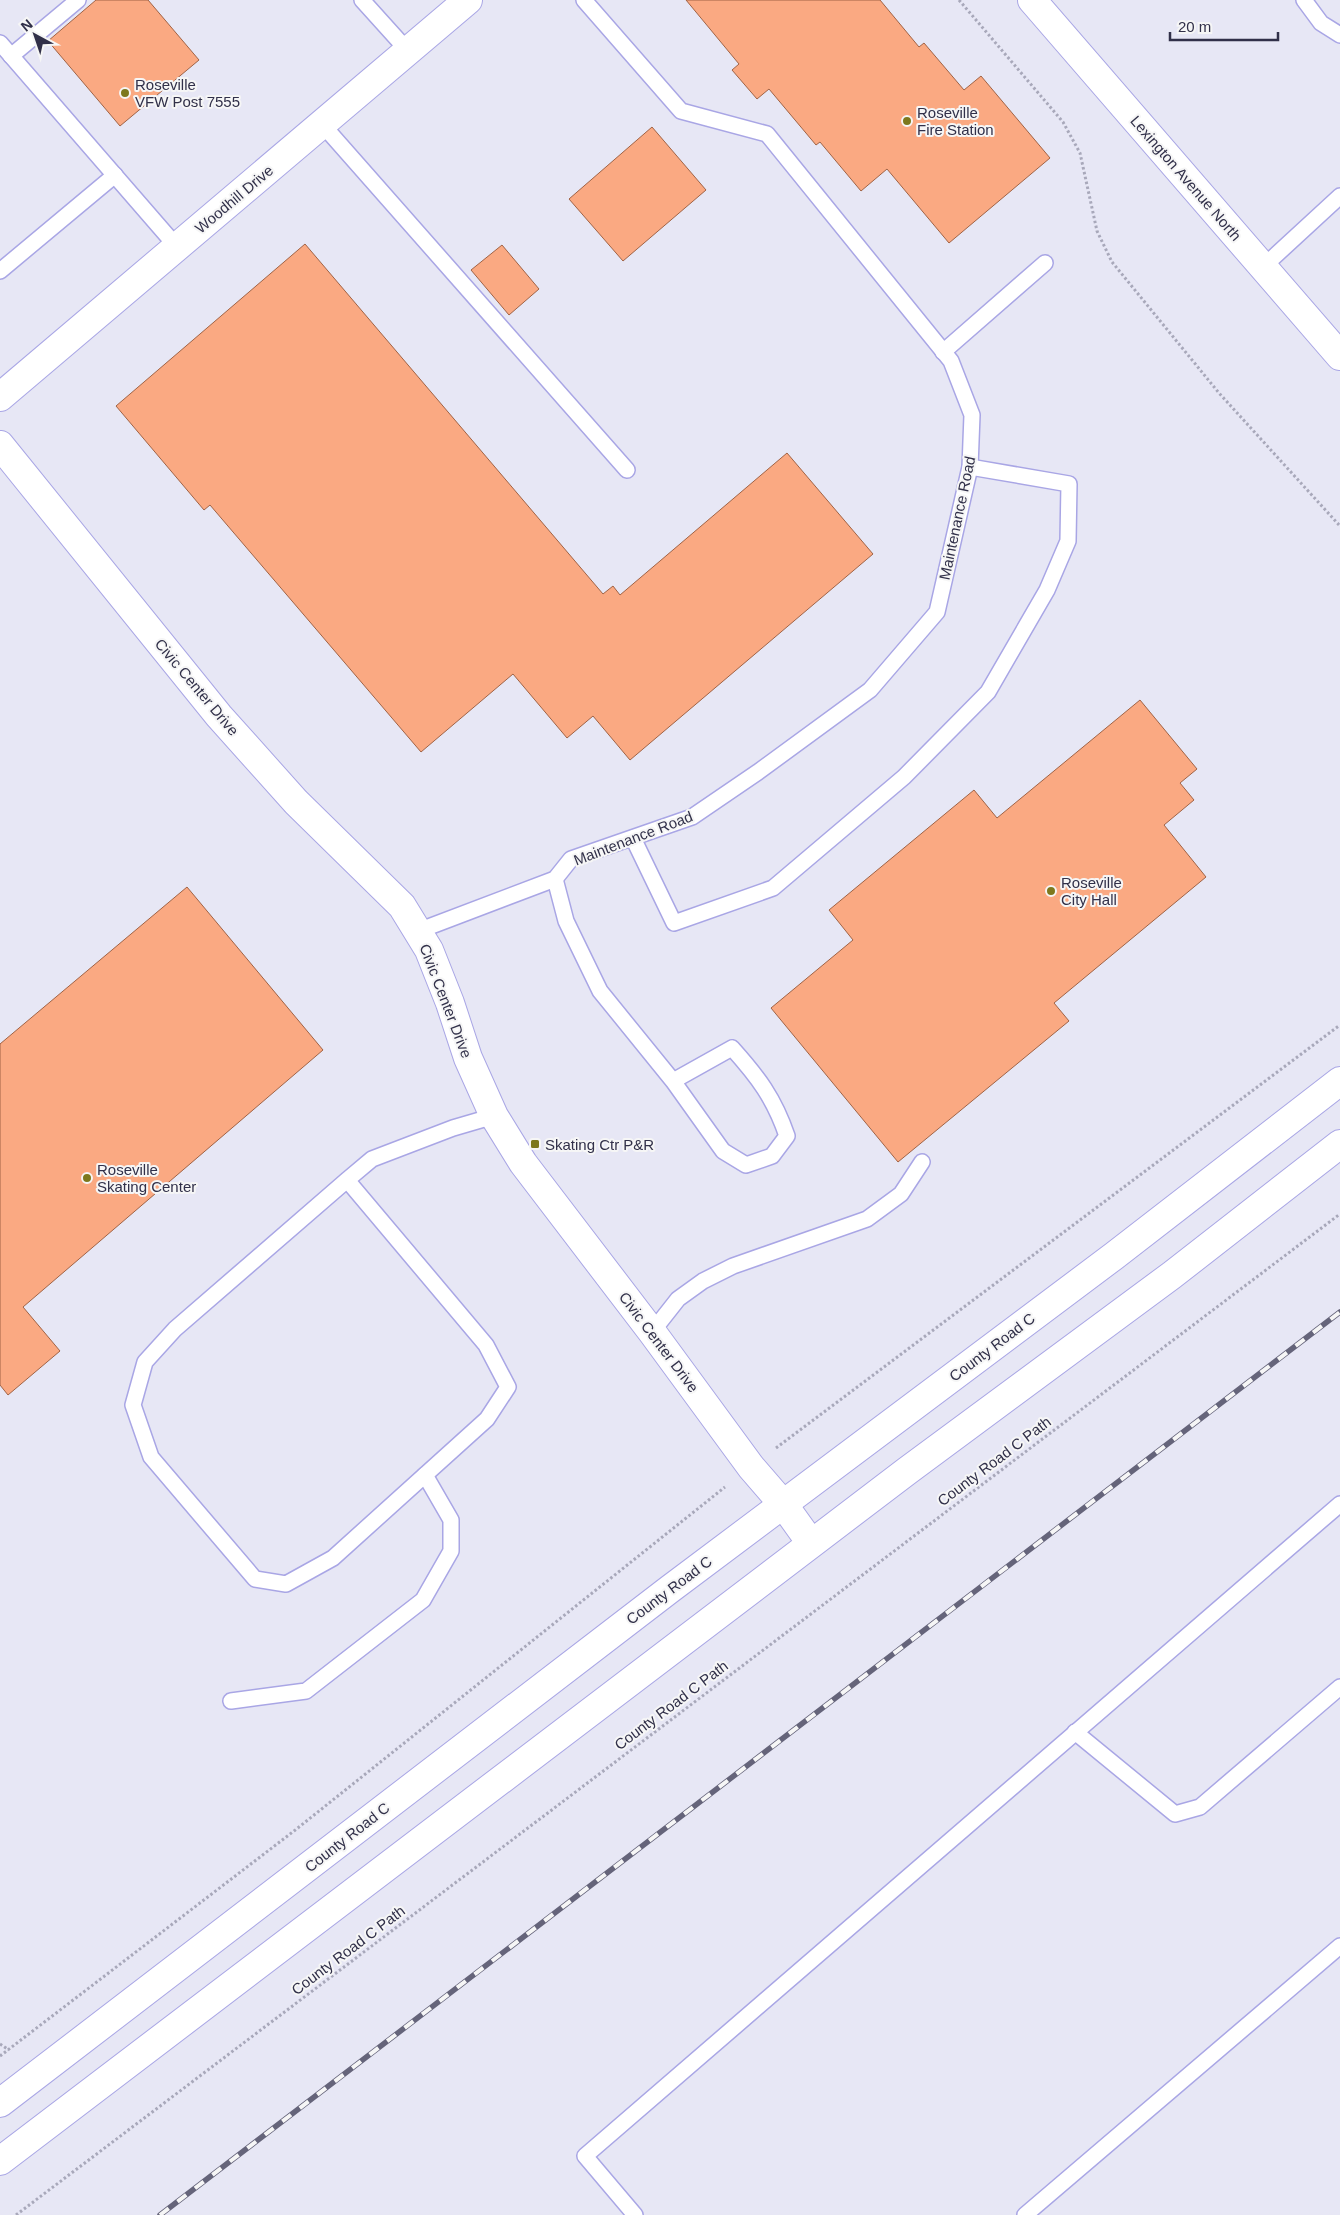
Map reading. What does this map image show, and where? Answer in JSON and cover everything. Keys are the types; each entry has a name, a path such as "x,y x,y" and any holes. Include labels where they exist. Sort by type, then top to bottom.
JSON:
{"main road":[{"name":"Woodhill Drive","path":"0,397 468,0"},
{"name":"Lexington Avenue North","path":"1032,0 1340,356"},
{"name":"Civic Center Drive","path":"0,445 220,716 296,802 402,906 430,950 468,1058 494,1116 523,1163 652,1332 751,1467 783,1504 812,1543"},
{"name":"County Road C","path":"0,2104 783,1504 1114,1256 1340,1081"},
{"path":"0,2161 812,1543 1172,1275 1340,1144"}],"lane":[{"path":"11,56 78,0"},
{"path":"362,0 408,51"},
{"name":"Maintenance Road","path":"555,879 571,860 692,817 758,772 870,690 937,612 970,467 972,415 951,362 767,134 681,111 584,0"},
{"path":"1304,0 1321,23 1340,35"},
{"path":"0,43 178,247"},
{"path":"322,124 626,470"},
{"path":"0,271 115,175"},
{"path":"1263,267 1340,196"},
{"path":"943,352 1045,263"},
{"path":"633,838 674,923 773,888 904,777 988,692 1046,590 1068,541 1069,484 970,467"},
{"path":"418,931 555,879 566,922 600,991 673,1081 723,1151 746,1164 772,1156 787,1136 779,1113 760,1080 732,1048 673,1081"},
{"path":"347,1180 486,1345 508,1387 487,1419 333,1558 286,1584 255,1579 152,1456 133,1406 146,1362 175,1329 347,1180 372,1159 453,1128 494,1116"},
{"path":"652,1332 678,1299 703,1282 733,1266 868,1219 901,1194 922,1162"},
{"path":"231,1701 306,1691 423,1600 450,1551 451,1520 425,1475"},
{"path":"635,2215 585,2156 1340,1504"},
{"path":"1075,1732 1175,1814 1200,1807 1340,1687"},
{"path":"1025,2215 1340,1946"}],"path":[{"path":"959,0 1063,122 1080,153 1097,231 1112,262 1219,393 1340,526"},
{"path":"0,2056 294,1831 751,1467 1340,1025"},
{"name":"County Road C Path","path":"16,2215 1340,1214"},
{"path":"0,2044 9,2050"}],"building":[{"name":"Roseville VFW Post 7555","path":"96,0 148,0 199,60 120,126 48,41"},
{"name":"Roseville Fire Station","path":"686,0 880,0 919,47 924,43 964,90 981,76 1050,158 949,243 887,169 861,191 820,142 816,145 769,89 757,99 732,70 739,64"},
{"path":"652,127 706,190 623,261 569,199"},
{"path":"305,244 603,594 613,586 620,595 787,453 873,554 630,760 593,716 567,738 513,674 421,752 210,505 204,510 116,406"},
{"path":"502,245 539,289 509,315 471,270"},
{"name":"Roseville City Hall","path":"1140,700 1197,769 1180,783 1194,800 1164,825 1206,877 1054,1003 1069,1021 898,1162 771,1008 853,940 829,910 974,790 997,818"},
{"name":"Roseville Skating Center","path":"187,887 323,1050 23,1307 60,1351 8,1395 0,1385 0,1044"}],"railway":[{"path":"160,2215 1340,1312"}],"place":[{"name":"Roseville VFW Post 7555","path":"125,93"},
{"name":"Roseville Fire Station","path":"907,121"},
{"name":"Roseville City Hall","path":"1051,891"},
{"name":"Skating Ctr P&R","path":"535,1144"},
{"name":"Roseville Skating Center","path":"87,1178"}]}
